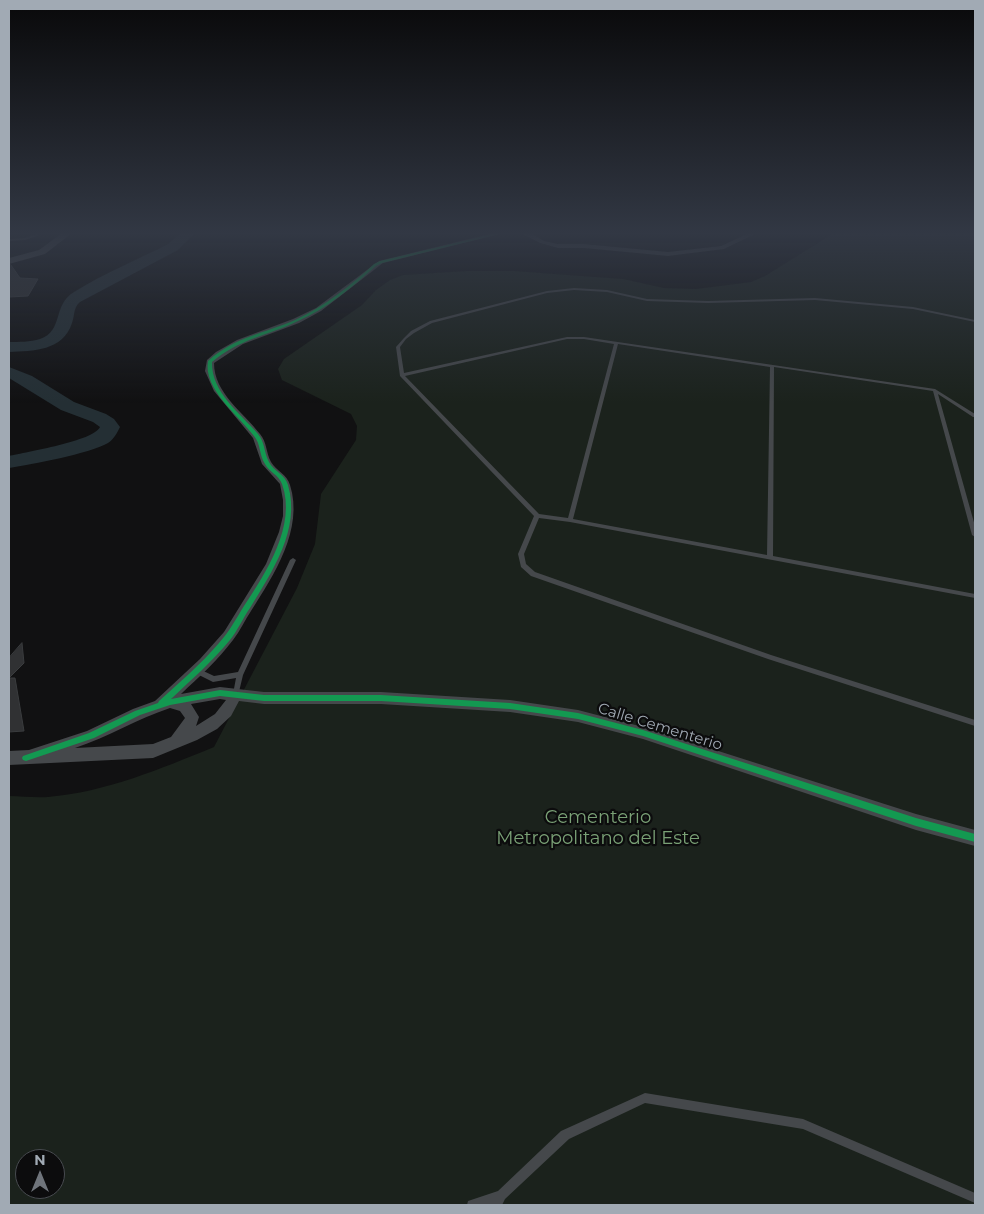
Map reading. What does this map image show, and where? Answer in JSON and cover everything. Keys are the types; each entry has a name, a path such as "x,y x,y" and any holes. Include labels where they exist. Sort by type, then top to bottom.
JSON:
{"street":[{"path":"26,758 91,736 138,713 164,704 230,634 263,582 281,545 289,515 288,496 284,481 268,464 263,445 236,414 209,375 210,362 226,348 268,333 330,303 346,290"},
{"name":"Calle Cementerio","path":"164,704 213,694 236,694 264,698 381,698 510,706 578,716 643,734 906,818 975,838"},
{"path":"9,758 153,752 173,744 215,722 226,712 236,694"},
{"path":"164,704 184,707 192,717 186,731 173,744"}],"lane":[{"path":"568,290 547,292 432,322 417,328 405,337 398,347 402,375 537,516 570,520 975,596"},
{"path":"585,290 607,291 647,300 708,302 815,299 913,308 975,321"},
{"path":"402,375 567,338 584,338 935,390 975,416"},
{"path":"570,520 616,344"},
{"path":"770,558 772,367"},
{"path":"935,390 975,535"},
{"path":"537,516 521,554 523,565 533,574 770,657 975,723"},
{"path":"236,694 240,675 293,560"},
{"path":"197,671 213,679 240,675"},
{"path":"496,1205 502,1195 566,1135 645,1098 804,1124 975,1198"},
{"path":"472,1205 502,1195"}],"green space":[{"name":"Cementerio Metropolitano del Este","path":"376,290 975,290 975,1205 9,1205 9,796 48,797 112,785 214,747 297,588 315,544 321,494 356,440 357,426 351,414 282,380 278,369 284,359 362,305"}],"building":[{"path":"9,290 32,290 28,296 9,297"},
{"path":"22,643 24,663 9,678 9,658"},
{"path":"9,678 15,678 24,731 9,732"}],"waterway":[{"path":"9,347 43,344 50,341 62,330 71,301 89,290"},
{"path":"9,372 26,380 67,406 104,420 110,427 107,434 101,439 76,447 9,462"}],"cycle path":[{"path":"161,703 205,663 232,633 272,564 285,532 288,516 288,500 284,481 267,464 257,436 219,391 213,381 210,362 229,347 296,321 318,309 346,290"},
{"path":"26,758 91,736 138,713 170,702 220,693 264,698 381,698 510,706 578,716 643,733 916,822 975,838"}]}
